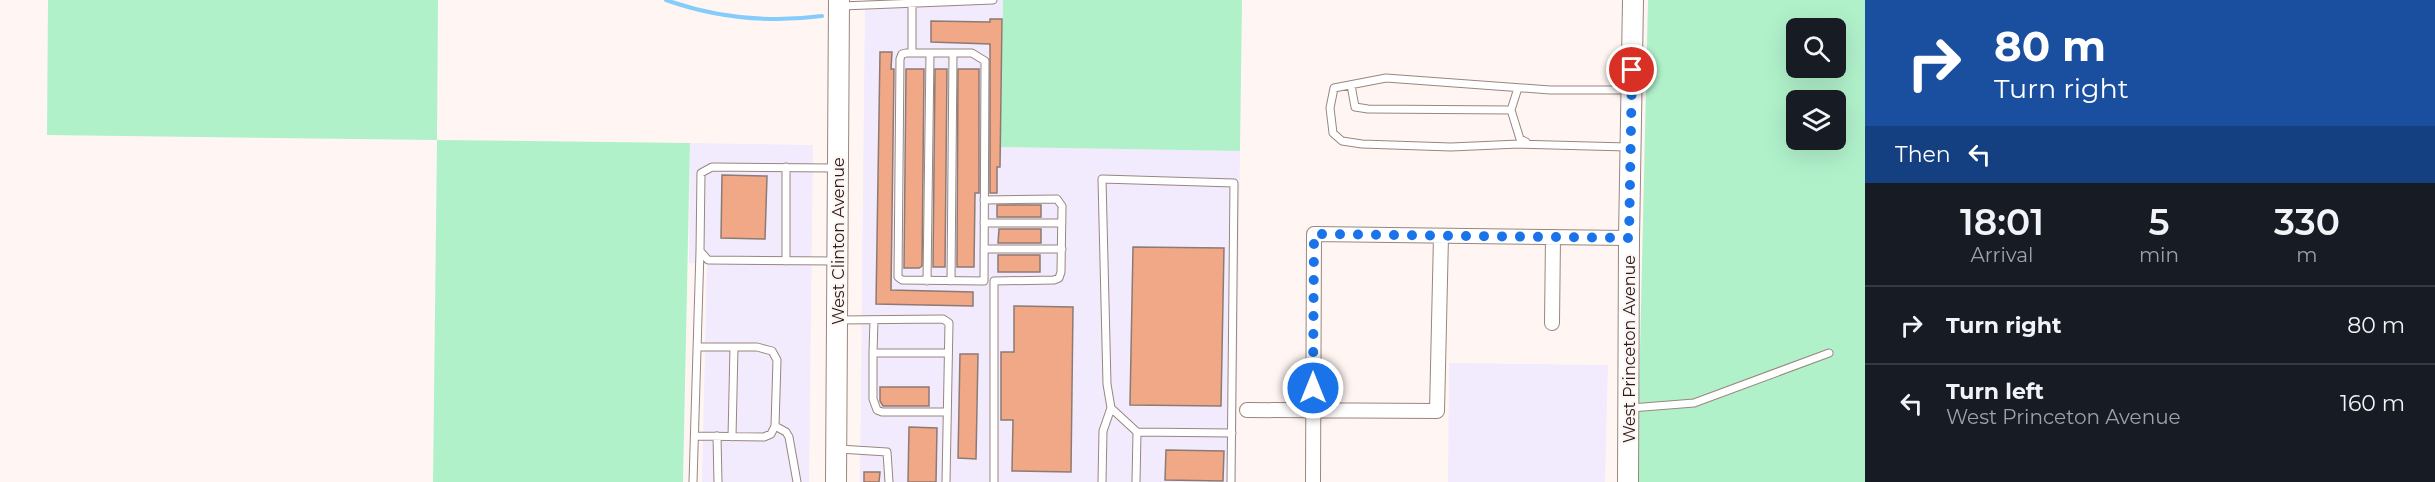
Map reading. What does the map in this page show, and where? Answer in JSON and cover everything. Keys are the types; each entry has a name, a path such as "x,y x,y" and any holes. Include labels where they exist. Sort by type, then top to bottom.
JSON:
{"street":[{"name":"West Princeton Avenue","path":"1628,482 1633,0"},
{"name":"West Clinton Avenue","path":"836,482 839,3"},
{"path":"1313,482 1314,234 1629,238"},
{"path":"1247,410 1437,411 1441,236"},
{"path":"1552,323 1553,237"}],"lane":[{"path":"839,3 993,0"},
{"path":"912,2 912,53"},
{"path":"927,281 930,53"},
{"path":"951,281 953,53"},
{"path":"984,200 1057,200 1062,206 1059,278 1054,280 994,281 984,281 927,281 902,280 898,277 900,59 902,54 972,53 985,61 984,200 984,281"},
{"path":"1631,147 1529,144 1450,147 1362,144 1342,141 1333,133 1330,108 1334,88 1386,78 1550,90 1632,90"},
{"path":"1351,85 1355,107 1511,110"},
{"path":"1518,88 1511,110 1520,139 1529,144"},
{"path":"693,482 701,173 712,167 838,168"},
{"path":"786,167 786,261"},
{"path":"1102,482 1103,431 1111,408 1107,384 1102,179 1234,183 1231,482"},
{"path":"984,223 1062,223"},
{"path":"984,249 1062,249"},
{"path":"700,251 708,260 838,261"},
{"path":"994,281 994,482"},
{"path":"838,320 943,319 949,322 946,482"},
{"path":"874,320 873,399 877,410 882,412 947,412"},
{"path":"695,436 764,437 771,434 776,426 777,360 772,351 757,347 697,347"},
{"path":"732,436 734,347"},
{"path":"873,354 948,353"},
{"path":"1629,408 1694,403 1829,353"},
{"path":"1111,408 1137,432 1232,434"},
{"path":"776,426 786,432 789,437 797,482"},
{"path":"1136,482 1137,432"},
{"path":"717,436 718,482"},
{"path":"837,449 887,452 889,482"}],"shaded area":[{"path":"865,0 1003,0 1000,147 1240,151 1236,482 860,482"},
{"path":"690,143 813,145 809,482 702,482 707,264 689,263"},
{"path":"1449,363 1608,365 1605,482 1448,482"}],"green space":[{"path":"48,0 438,0 437,140 47,135"},
{"path":"1003,0 1242,0 1240,151 1000,147"},
{"path":"1648,0 1865,0 1865,482 1637,482"},
{"path":"437,140 690,143 683,482 433,482"}],"building":[{"path":"990,19 1002,19 1000,167 997,167 997,193 990,193 990,44 931,42 931,21 990,22"},
{"path":"880,52 892,52 891,69 894,69 891,290 973,292 973,306 876,304"},
{"path":"906,69 924,69 922,266 919,268 904,268"},
{"path":"935,69 947,69 945,267 933,267"},
{"path":"958,69 979,69 979,193 975,193 974,267 957,267"},
{"path":"722,175 767,176 765,239 721,238"},
{"path":"997,205 1041,205 1041,217 997,217"},
{"path":"999,229 1041,229 1041,243 998,243"},
{"path":"1133,247 1224,248 1221,406 1130,405"},
{"path":"998,255 1040,255 1040,272 998,272"},
{"path":"1014,306 1073,307 1071,472 1012,471 1013,420 1001,420 1001,352 1014,352"},
{"path":"960,354 978,354 976,459 958,458"},
{"path":"880,387 929,387 929,406 883,406 880,401"},
{"path":"909,427 937,428 936,482 908,482"},
{"path":"1166,450 1224,451 1223,481 1165,480"},
{"path":"864,472 880,472 879,482 864,482"}],"waterway":[{"path":"666,0 704,11 743,17 782,19 822,16"}],"route":[{"path":"1313,388 1314,234 1629,238 1632,70"}]}
